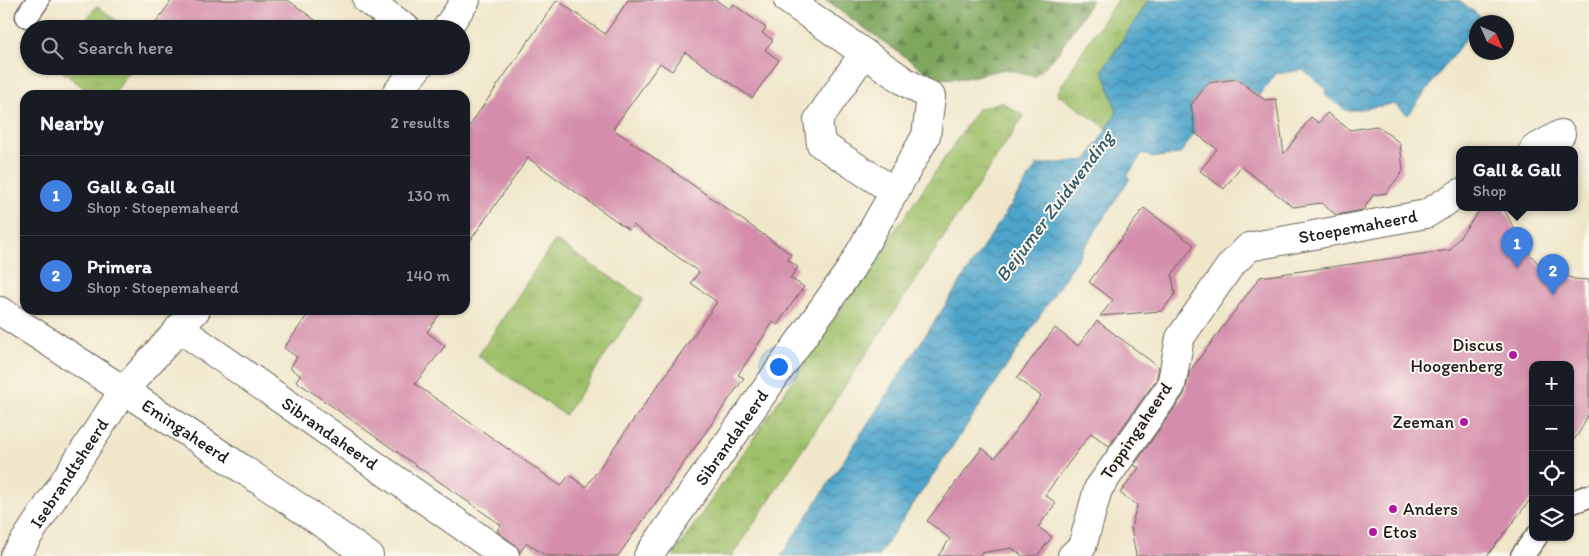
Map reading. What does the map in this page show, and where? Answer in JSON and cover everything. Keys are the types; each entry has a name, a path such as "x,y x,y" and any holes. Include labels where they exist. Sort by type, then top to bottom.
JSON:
{"street":[{"path":"366,0 394,20"},
{"path":"452,20 466,0"},
{"name":"Sibrandaheerd","path":"648,556 850,270 926,136 931,97 904,81 788,0"},
{"path":"864,53 818,120 821,144 895,192"},
{"path":"399,90 412,75"},
{"path":"1539,146 1561,134"},
{"name":"Stoepemaheerd","path":"1249,247 1426,214 1456,195"},
{"name":"Toppingaheerd","path":"1083,553 1098,489 1171,386 1180,338 1230,266 1249,247"},
{"name":"Emingaheerd","path":"0,311 271,487 369,556"},
{"name":"Sibrandaheerd","path":"124,390 188,319 505,556"},
{"name":"Isebrandtsheerd","path":"15,556 124,390"}],"lane":[{"path":"1574,502 1589,496"},
{"path":"1522,556 1533,541"}],"green space":[{"path":"825,0 1092,0 1058,53 1035,77 1005,69 966,78 936,79"},
{"path":"1117,0 1149,0 1103,69 1117,112 1107,128 1057,94 1083,50"},
{"path":"97,6 116,20 87,20"},
{"path":"67,75 127,75 117,90 86,90"},
{"path":"1001,102 1024,116 732,556 673,556 978,109"},
{"path":"555,240 643,299 565,415 478,356"}],"water":[{"name":"Beijumer Zuidwending","path":"1149,0 1459,0 1478,15 1469,15 1469,34 1408,115 1394,104 1347,111 1326,96 1325,88 1303,70 1276,74 1259,96 1237,79 1208,83 1191,105 1195,133 1180,154 1152,158 1143,153 1127,176 1130,178 1003,372 878,556 781,556 1037,165 1087,160 1117,112 1103,70"}],"building":[{"path":"172,0 288,0 315,20 158,20"},
{"path":"557,0 605,34 628,0 716,0 729,9 733,4 766,28 762,33 773,40 765,50 779,60 752,98 685,52 672,71 660,63 613,129 791,254 788,260 798,267 790,278 804,287 777,325 773,322 738,375 744,378 618,556 546,556 527,543 520,552 514,544 497,531 501,525 296,381 300,375 290,368 297,357 284,348 307,315 439,315 427,332 445,346 415,384 561,486 569,475 586,487 717,302 691,283 699,272 633,225 629,230 528,158 470,241 470,125"},
{"path":"1237,79 1265,100 1276,99 1284,154 1311,117 1319,123 1327,113 1350,130 1377,126 1400,143 1403,171 1386,193 1373,195 1363,210 1336,215 1321,203 1293,207 1241,166 1224,189 1200,171 1217,149 1195,133 1191,105 1208,83"},
{"path":"1144,208 1194,245 1172,275 1175,294 1162,311 1100,316 1113,300 1089,282"},
{"path":"1479,211 1505,211 1521,243 1545,272 1550,266 1574,279 1589,280 1589,413 1574,440 1574,361 1529,361 1529,501 1487,556 1136,556 1131,528 1137,505 1120,493 1139,468 1134,465 1184,395 1190,371 1260,277 1450,250"},
{"path":"1097,321 1159,367 1156,380 1109,446 1091,433 1045,495 1056,503 1038,527 1052,537 1037,556 1023,556 1012,548 981,553 979,556 938,556 950,539 927,521 982,448 995,458 1041,396 1017,378 1055,328 1078,346"}],"place":[{"name":"Gall & Gall","path":"1517,268"},
{"name":"Primera","path":"1553,295"},
{"name":"Discus Hoogenberg","path":"1513,355"},
{"name":"Zeeman","path":"1464,422"},
{"name":"Anders","path":"1393,509"},
{"name":"Etos","path":"1373,532"}]}
